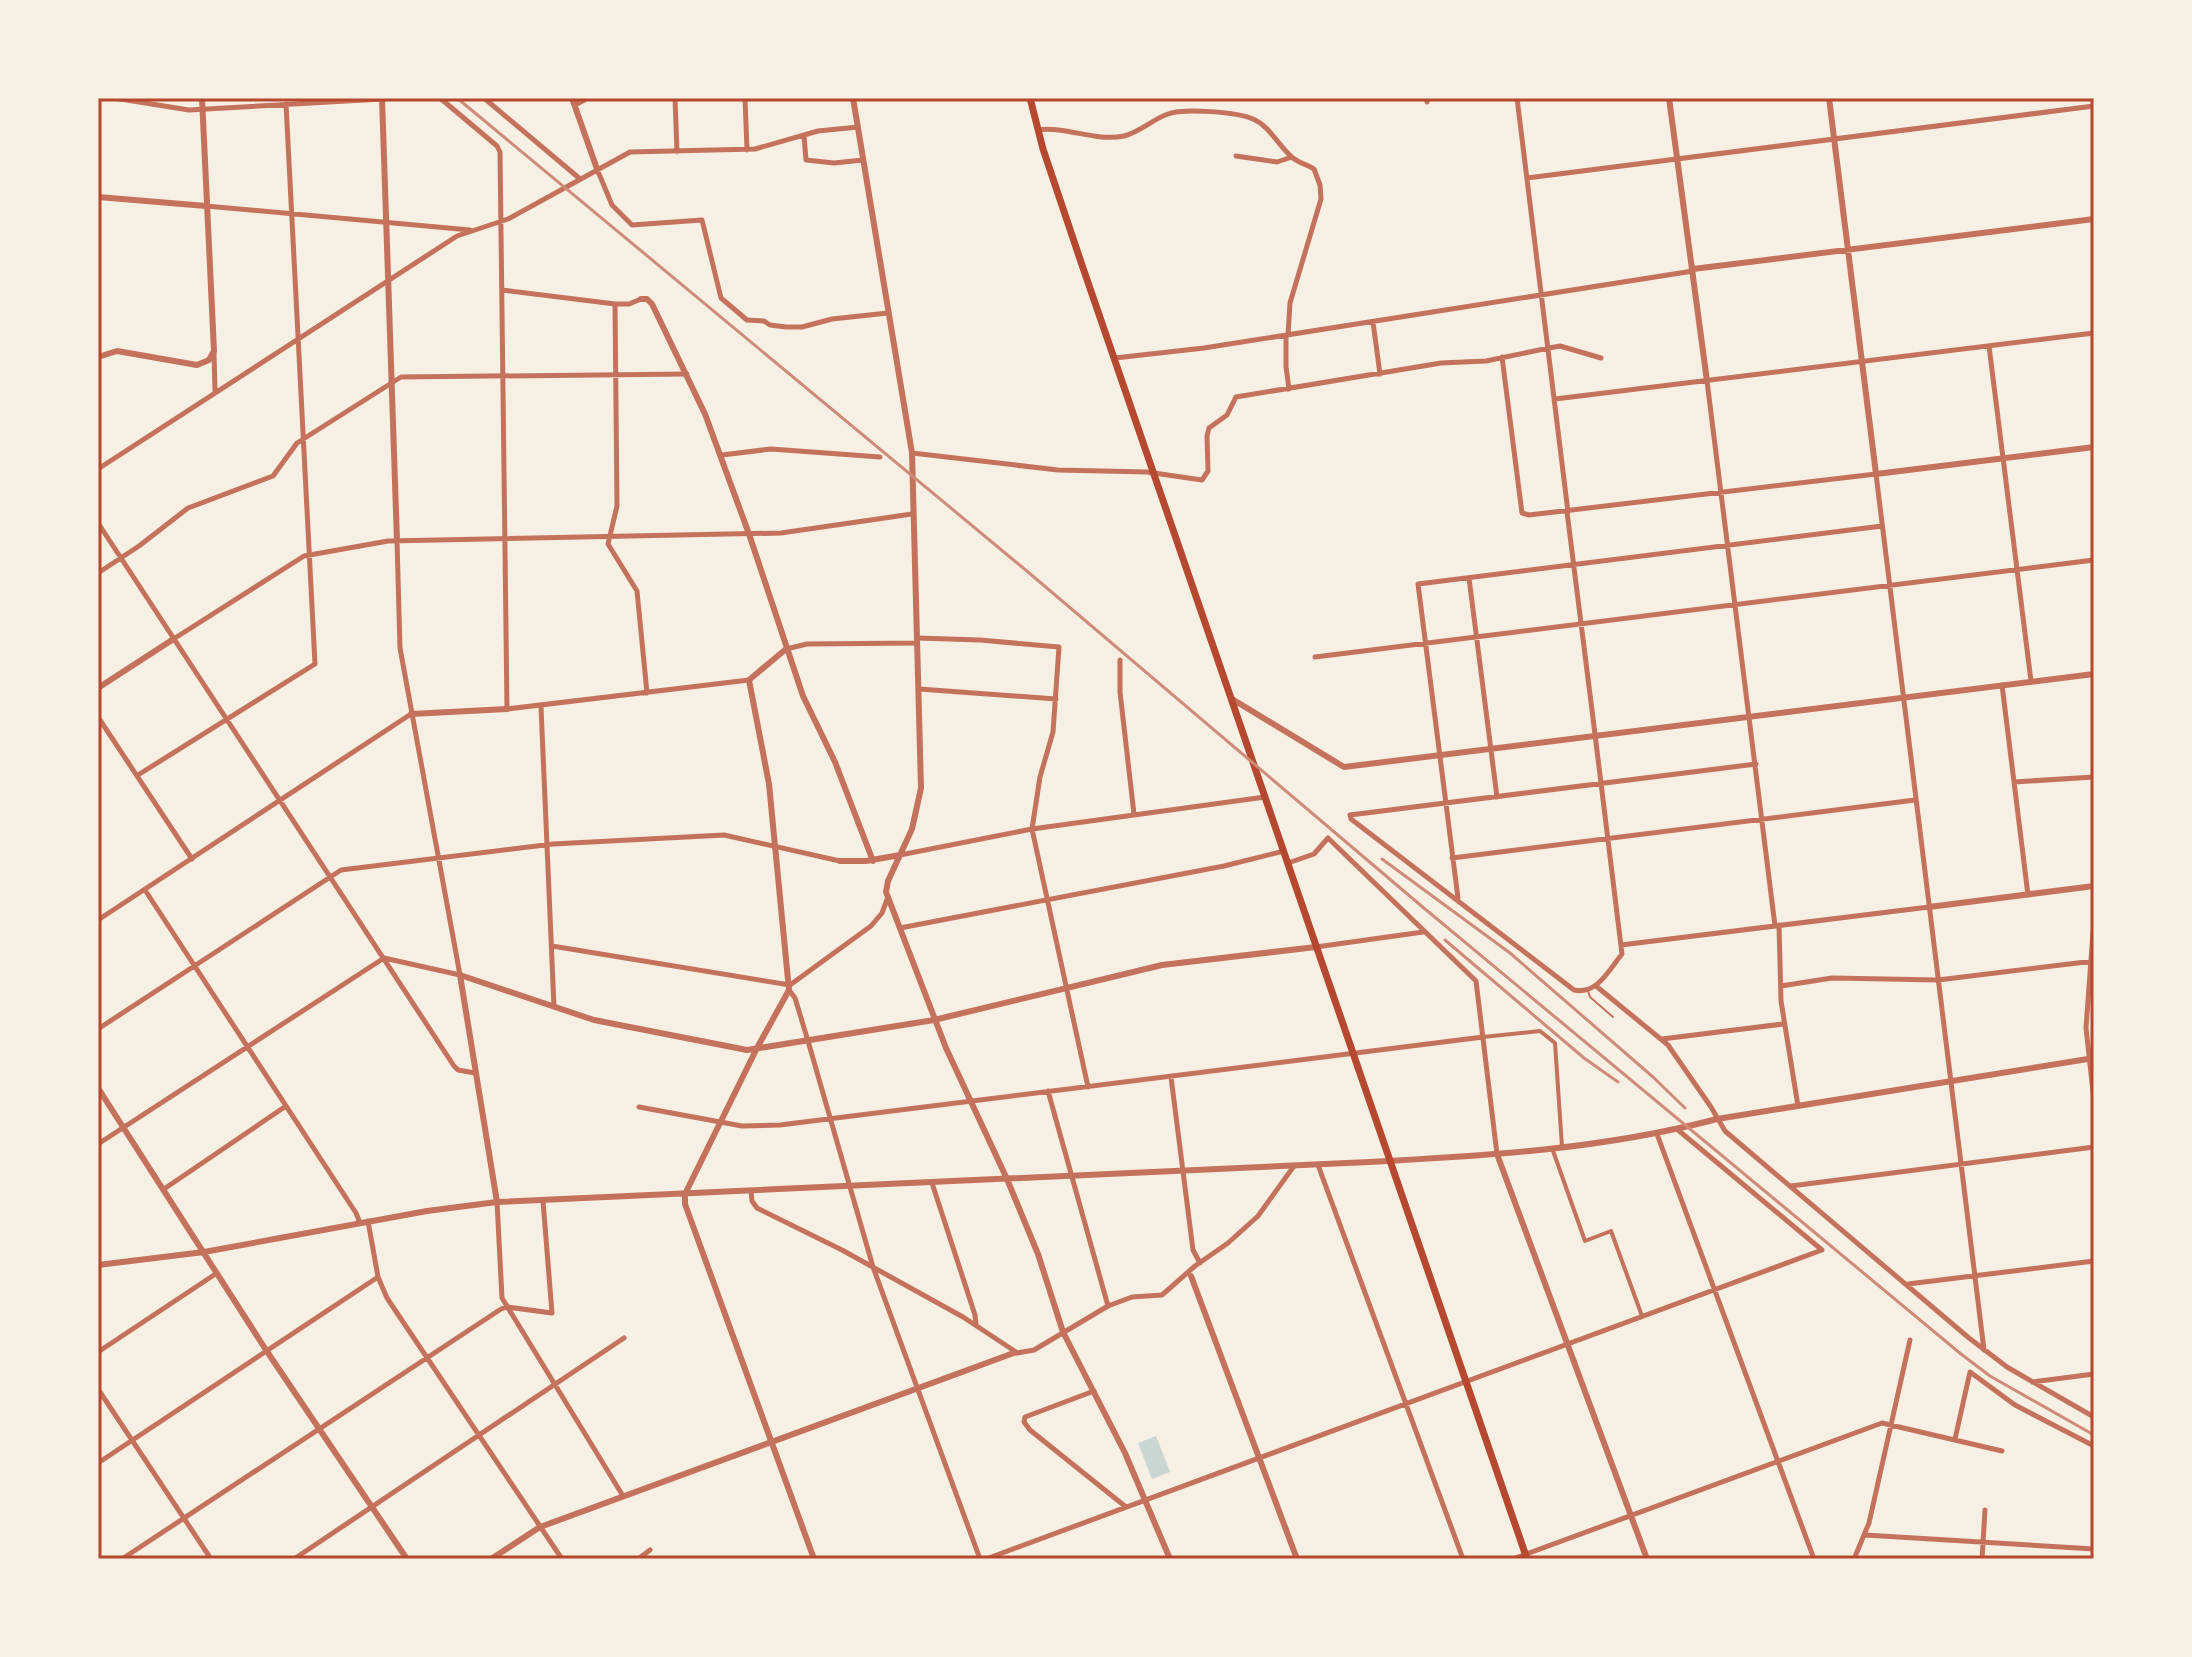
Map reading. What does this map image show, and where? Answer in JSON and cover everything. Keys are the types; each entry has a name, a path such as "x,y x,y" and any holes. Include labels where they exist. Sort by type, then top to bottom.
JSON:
{"main road":[{"path":"1030,98 1115,358 1526,1557"}],"street":[{"path":"114,98 189,110 382,99 400,648 460,975 497,1202 502,1298 623,1496"},
{"path":"202,98 215,392"},
{"path":"440,98 499,149 507,709"},
{"path":"484,98 579,178"},
{"path":"588,98 573,101 612,205 632,225 702,220 721,298 747,320 802,327 832,319 888,313"},
{"path":"675,98 677,152"},
{"path":"745,98 747,150"},
{"path":"853,98 912,453 921,788 917,815 886,887 888,897 934,1020 1007,1179 1047,1277 1063,1332 1125,1453 1170,1559"},
{"path":"1517,98 1580,624 1600,784 1622,954 1596,986 1588,991 1570,987 1458,899 1377,842 1351,819 1350,815 1445,804 1497,797 1600,784 1756,764"},
{"path":"1669,98 1777,925 1784,1024 1798,1106"},
{"path":"1829,98 1984,1350"},
{"path":"138,775 315,664 286,104"},
{"path":"1527,178 2094,106"},
{"path":"1038,130 1073,130 1095,136 1123,136 1173,113 1237,116 1254,119 1292,157 1314,169 1321,199 1290,303 1286,367 1289,389"},
{"path":"98,469 457,236 501,222 630,152 747,150 858,127"},
{"path":"804,136 806,160 834,163 863,160"},
{"path":"1236,156 1277,162 1292,157"},
{"path":"98,197 471,230"},
{"path":"1115,358 1373,322 1693,270 2094,219"},
{"path":"502,290 615,304 647,299 652,304 688,374 722,455 803,696 835,762 873,861"},
{"path":"615,304 617,506 609,537 610,548 637,591 647,693"},
{"path":"1373,322 1380,374"},
{"path":"1555,399 2094,333"},
{"path":"912,453 1058,470 1155,474 1202,480 1208,471 1209,428 1227,415 1236,397 1441,363 1486,361 1560,346 1601,358"},
{"path":"1989,346 2031,681"},
{"path":"98,357 117,351 197,365 209,360 214,351"},
{"path":"1502,357 1522,513 1529,515 2094,447"},
{"path":"98,573 188,508 273,476 303,438 401,377 688,374"},
{"path":"722,455 771,449 880,457"},
{"path":"98,688 309,555 397,541 781,533 912,514"},
{"path":"98,523 454,1066 458,1070 475,1073"},
{"path":"1458,899 1418,584 1882,526"},
{"path":"1315,657 2094,560"},
{"path":"1469,578 1497,797"},
{"path":"98,920 411,714 541,707 749,680 786,649 807,644 980,640 1059,647 1053,732 1040,777 1032,829 1088,1087"},
{"path":"1120,660 1120,692 1134,814"},
{"path":"1232,699 1344,767 2094,674"},
{"path":"749,680 769,784 790,987 873,1267 983,1559 1822,1250 1678,1130"},
{"path":"2002,685 2028,895"},
{"path":"919,689 1056,699"},
{"path":"541,707 554,1007"},
{"path":"98,717 192,859"},
{"path":"2014,782 2094,777"},
{"path":"98,1029 341,870 547,845 724,835 840,861 873,861 1032,829 1265,797"},
{"path":"1452,858 1916,800"},
{"path":"1288,863 1314,854 1328,838 1476,981 1497,1154 1647,1559"},
{"path":"900,928 1224,866 1284,851"},
{"path":"1621,945 2094,886"},
{"path":"145,890 358,1215 360,1223"},
{"path":"814,1559 687,1212 685,1194 790,987 871,926 882,913 888,897"},
{"path":"2094,919 2086,1028 2094,1101"},
{"path":"98,1144 384,958 460,975 594,1020 747,1050 934,1020 1162,965 1424,932"},
{"path":"552,946 790,987"},
{"path":"1781,986 1832,978 1938,980 2092,961"},
{"path":"1596,986 1661,1039 1725,1131 1984,1350 2031,1382 2094,1417"},
{"path":"1661,1039 1784,1024"},
{"path":"639,1107 742,1126 764,1127 1540,1031 1555,1043 1562,1147"},
{"path":"98,1265 204,1252 368,1221 497,1202 1318,1165 1497,1154 1657,1134 1717,1119 2091,1058"},
{"path":"1171,1077 1193,1250 1200,1263"},
{"path":"98,1088 266,1350 407,1559"},
{"path":"1048,1091 1108,1306"},
{"path":"164,1189 286,1106"},
{"path":"1657,1134 1814,1559"},
{"path":"1790,1186 2094,1147"},
{"path":"1552,1148 1585,1241 1611,1231 1642,1316"},
{"path":"1318,1165 1463,1559"},
{"path":"491,1559 540,1527 1014,1353 1034,1350 1108,1306 1132,1297 1162,1295 1258,1216 1294,1166"},
{"path":"932,1183 976,1325"},
{"path":"751,1191 757,1208 873,1267 976,1325 1014,1353"},
{"path":"122,1559 507,1307 552,1313 543,1201"},
{"path":"368,1221 378,1277 387,1298 562,1559"},
{"path":"1907,1284 2094,1261"},
{"path":"98,1352 217,1273"},
{"path":"1190,1273 1297,1559"},
{"path":"98,1463 378,1277"},
{"path":"294,1559 624,1338"},
{"path":"1854,1559 1869,1523 1910,1340"},
{"path":"1955,1439 1970,1372 2015,1405 2094,1446"},
{"path":"2031,1382 2094,1374"},
{"path":"98,1389 211,1559"},
{"path":"1094,1391 1025,1417 1024,1422 1127,1507"},
{"path":"1513,1559 1526,1557 1882,1423 2002,1451"},
{"path":"1982,1559 1985,1510"},
{"path":"1865,1535 2094,1549"},
{"path":"638,1559 650,1550"}],"lane":[{"path":"1588,991 1590,997 1613,1017"}],"shaded area":[{"path":"1156,1436 1170,1472 1152,1479 1138,1443"}],"railway":[{"path":"457,98 1961,1354 1990,1376 2094,1435"},
{"path":"1382,859 1510,953 1685,1108"},
{"path":"1445,940 1584,1058 1618,1082"}]}
